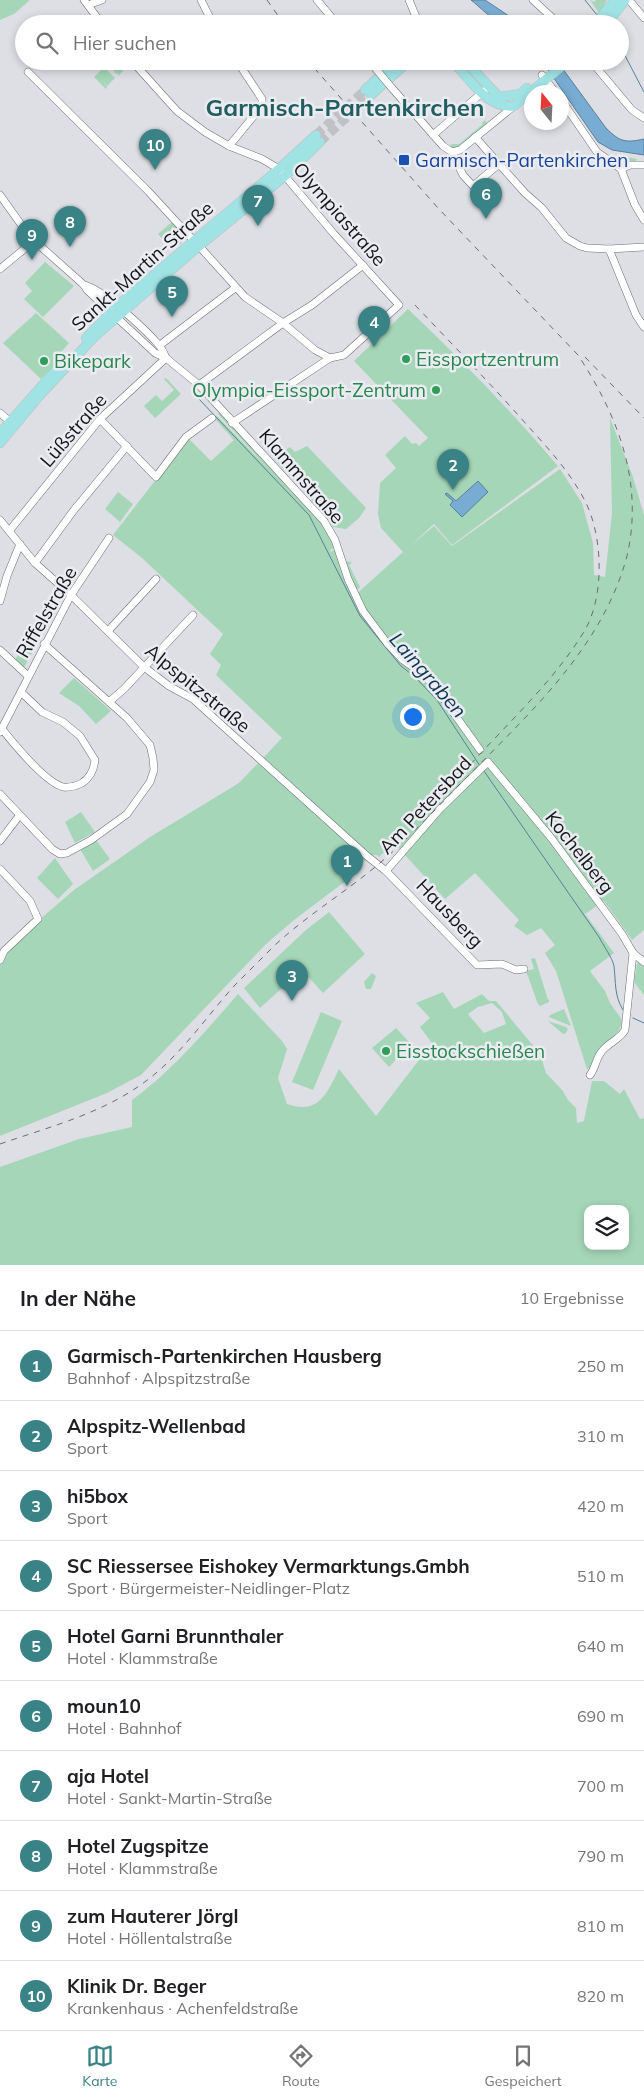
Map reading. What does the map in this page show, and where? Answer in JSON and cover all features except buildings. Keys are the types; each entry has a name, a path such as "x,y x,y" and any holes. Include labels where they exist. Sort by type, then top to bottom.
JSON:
{"main road":[{"path":"603,15 615,0"},
{"path":"614,15 627,0"},
{"path":"388,70 368,92 397,70"},
{"path":"462,70 485,90 502,97 520,94 554,70"},
{"path":"471,70 496,105 502,110 514,106 547,75"},
{"name":"Sankt-Martin-Straße","path":"0,433 12,424 117,312 282,172 318,138"},
{"name":"Sankt-Martin-Straße","path":"0,443 12,424"}],"street":[{"path":"95,15 86,3 102,0"},
{"path":"201,0 208,15"},
{"path":"317,0 330,15"},
{"path":"409,0 415,15"},
{"path":"533,0 549,15"},
{"path":"627,0 644,18"},
{"name":"Olympiastraße","path":"140,70 177,111 229,146 253,155 282,172 400,309 344,356 330,358"},
{"path":"229,146 262,106 262,99 243,70"},
{"path":"377,70 433,135 452,152 473,186 499,164"},
{"path":"599,70 632,110 644,118"},
{"path":"28,72 148,191 197,243 235,288 283,323 315,350 330,358 232,423"},
{"path":"547,75 552,85"},
{"path":"433,135 485,90"},
{"path":"452,152 460,150 476,137 502,110 502,97"},
{"path":"569,111 597,152 621,168 635,204 644,220"},
{"path":"476,137 525,193 542,208 566,238 580,246 609,249 644,247"},
{"path":"621,168 630,165 644,165"},
{"name":"Klammstraße","path":"0,195 34,241 84,285 91,286 155,353 166,358 198,385 324,521 335,540 348,579 363,611 387,643 403,660 424,674 480,750"},
{"path":"0,269 34,241"},
{"path":"609,249 635,313 644,327"},
{"path":"198,385 283,323 312,305 363,265"},
{"path":"160,345 235,288"},
{"name":"Klammstraße","path":"117,312 160,345 166,358"},
{"name":"Lüßstraße","path":"10,530 100,419 166,358"},
{"path":"0,413 12,424"},
{"path":"100,419 156,477 186,437 212,418"},
{"path":"35,563 74,510 127,446"},
{"name":"Alpspitzstraße","path":"0,520 35,563 71,595 144,667 169,686 193,699 386,871"},
{"name":"Riffelstraße","path":"1,730 71,595 109,538"},
{"path":"0,602 7,576 20,544"},
{"path":"108,631 156,579"},
{"path":"109,702 193,615"},
{"path":"0,794 52,849 60,854 67,853 91,840 127,814 150,782 154,770 150,745 131,723 44,644"},
{"path":"0,650 28,676"},
{"path":"1,730 40,772 59,785 66,787 75,786 84,781 91,773 95,760 80,736 63,722 42,712 21,692"},
{"name":"Am Petersbad","path":"386,871 439,810 484,766"},
{"name":"Kochelberg","path":"484,766 552,839 622,934 633,953 644,962"},
{"path":"0,841 19,816"},
{"path":"0,869 30,901 38,919 2,949 0,960"},
{"name":"Hausberg","path":"386,871 477,965 502,964 516,970 524,969"},
{"path":"590,1075 595,1069 598,1056 622,1035 624,1030 633,953"}],"green space":[{"path":"0,0 30,0 14,14 0,20"},
{"path":"590,0 594,2 596,0 607,0 604,5 606,7 599,13"},
{"path":"101,70 107,70 115,78 107,86 102,81 107,87 106,89 94,77"},
{"path":"113,70 123,71 118,76 118,73 116,74"},
{"path":"485,120 487,124 456,149 448,148 452,144 459,144 483,124"},
{"path":"614,155 637,159 636,161 620,163"},
{"path":"172,222 187,238 173,250 158,234"},
{"path":"45,262 74,286 43,317 24,299 32,291 25,283"},
{"path":"408,309 485,386 558,466 452,545 434,524 410,546 434,526 452,546 560,469 582,503 593,543 594,575 605,577 612,513 610,418 633,477 644,515 644,930 632,940 604,901 585,914 614,953 590,971 605,991 610,1003 622,1020 620,1027 613,1038 598,1053 592,1067 587,1069 556,971 545,953 555,945 541,928 527,935 514,926 519,920 475,873 445,899 394,843 379,857 372,855 345,878 347,880 266,944 141,1075 107,1093 0,1136 0,960 39,920 74,890 150,837 239,783 282,738 216,675 221,665 210,654 223,634 142,558 113,535 188,438 211,461 234,440 215,419 217,416 275,476 218,414 220,412 323,522 335,547 330,550 331,552 335,549 353,597 403,552 381,528 378,514 380,483 396,468 385,455 405,436 412,444 416,443 419,446 428,438 354,361"},
{"path":"36,313 69,343 62,351 65,355 41,379 3,343"},
{"path":"166,378 181,394 155,418 144,406 156,395 162,401 174,390 164,379"},
{"path":"307,446 366,508 359,518 346,529 333,527 324,513 274,459 278,453 280,454 290,447 295,452"},
{"path":"118,492 133,504 120,522 105,509"},
{"path":"348,561 352,563 349,565 360,587 356,591 344,565"},
{"path":"21,647 32,653 25,666 21,666 15,661"},
{"path":"74,678 111,711 96,724 79,706 59,693"},
{"path":"81,812 95,832 75,843 65,822"},
{"path":"96,840 110,859 93,871 80,849"},
{"path":"55,858 73,884 58,899 37,878"},
{"path":"329,912 365,954 323,993 302,970 260,1008 244,988 306,930"},
{"path":"535,958 549,999 549,1002 540,1006 526,971 534,969 531,959"},
{"path":"638,959 644,964 644,995 634,982"},
{"path":"372,973 376,976 371,989 366,989 364,982"},
{"path":"443,992 454,1009 482,994 489,1001 496,1001 540,1054 546,1073 576,1108 577,1123 584,1121 592,1081 604,1081 620,1094 624,1089 640,1119 644,1118 644,1265 0,1265 0,1167 79,1139 132,1127 132,1100 175,1063 238,994 282,1041 287,1049 278,1078 287,1104 298,1107 307,1107 320,1100 330,1087 339,1069 376,1116 432,1043 420,1027 430,1018 416,1003","holes":["492,1003 502,1012 506,1024 484,1033 468,1014 478,1007"]},
{"path":"564,1009 571,1026 549,1017"},
{"path":"321,1012 342,1021 313,1090 292,1082"},
{"path":"548,1021 566,1027 568,1029 566,1033 563,1034"},
{"path":"396,1028 411,1044 389,1067 372,1048"}],"water":[{"path":"471,0 485,0 508,15 489,15"},
{"path":"548,70 564,70 606,128 619,139 632,141 644,139 644,155 612,150 598,142 569,100 569,85 559,85"},
{"path":"478,481 488,492 462,517 450,505 453,501 445,494 447,493 456,501"}],"waterway":[{"path":"585,0 597,15"},
{"path":"629,63 644,92"},
{"name":"Laingraben","path":"198,398 309,515 360,616 401,666 415,677 437,700 480,766"},
{"name":"Laingraben","path":"484,771 599,937 614,966 617,994 623,1010"},
{"name":"Laingraben","path":"633,1018 644,1023"}],"tunnel":[{"path":"316,135 365,90"},
{"path":"320,142 371,95"}],"railway":[{"path":"267,0 278,15"},
{"path":"0,1144 94,1111 130,1092 171,1060 235,985 274,946 298,925 374,868 399,846 540,702 583,648 601,619 616,589 627,556 632,502 630,476 624,451 616,426 605,402 578,355 438,208 316,70"},
{"path":"415,305 506,402 562,466 584,499 595,529 598,547 599,564 596,600 585,630 573,649 545,684 467,768"},
{"path":"585,357 644,418"}],"place":[{"name":"Garmisch-Partenkirchen","path":"404,160"},
{"name":"Klinik Dr. Beger","path":"155,170"},
{"name":"moun10","path":"486,219"},
{"name":"aja Hotel","path":"258,226"},
{"name":"Hotel Zugspitze","path":"70,247"},
{"name":"zum Hauterer Jörgl","path":"32,260"},
{"name":"Hotel Garni Brunnthaler","path":"172,317"},
{"name":"SC Riessersee Eishokey Vermarktungs.Gmbh","path":"374,347"},
{"name":"Eissportzentrum","path":"406,359"},
{"name":"Bikepark","path":"44,361"},
{"name":"Olympia-Eissport-Zentrum","path":"436,390"},
{"name":"Alpspitz-Wellenbad","path":"453,490"},
{"name":"Garmisch-Partenkirchen Hausberg","path":"347,886"},
{"name":"hi5box","path":"292,1001"},
{"name":"Eisstockschießen","path":"386,1051"}],"district":[{"name":"Garmisch-Partenkirchen","path":"345,108"}]}
